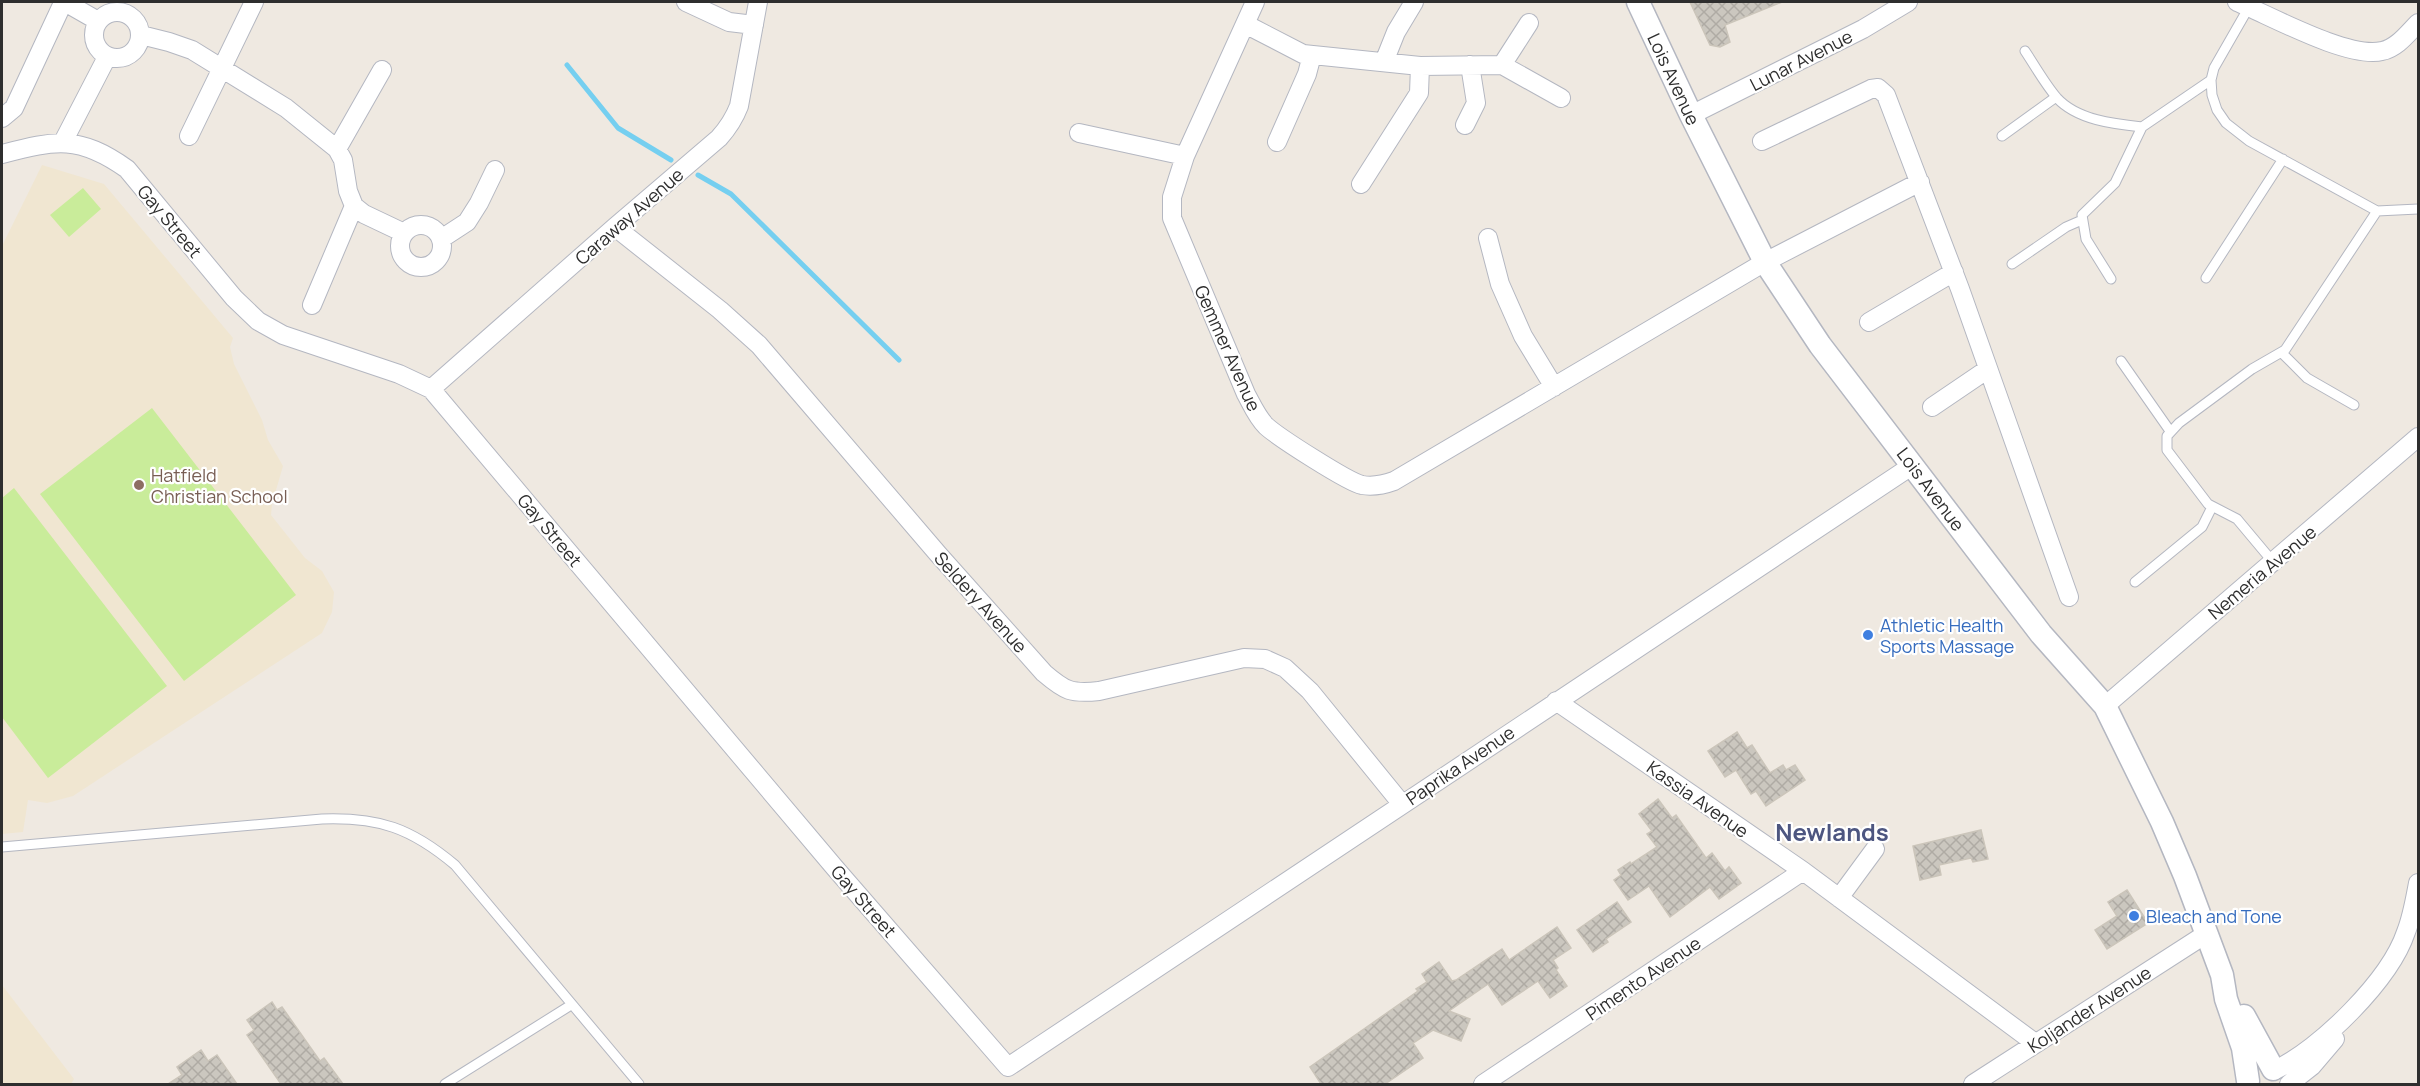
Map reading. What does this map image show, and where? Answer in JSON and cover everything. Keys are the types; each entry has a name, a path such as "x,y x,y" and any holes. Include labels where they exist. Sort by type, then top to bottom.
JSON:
{"street":[{"path":"189,136 254,2"},
{"path":"686,2 729,22 754,25"},
{"name":"Caraway Avenue","path":"431,389 719,138 734,120 758,2"},
{"name":"Gemmer Avenue","path":"1255,2 1185,156 1172,197 1172,218 1257,415 1281,437 1359,484 1376,486 1394,481 1765,262 1920,182"},
{"path":"1384,62 1396,32 1414,2"},
{"name":"Lois Avenue","path":"1638,2 1691,115 1765,262 1820,345 2041,634 2105,706 2162,822 2222,975 2281,1077"},
{"name":"Lunar Avenue","path":"1691,115 1863,29 1908,2"},
{"path":"2243,4 2332,43 2371,52 2384,51 2396,44 2418,23"},
{"path":"2,118 14,108 62,5 70,5 98,21"},
{"path":"129,8 141,35 138,47 130,55 118,59 107,57 100,52 94,37 98,21 112,12 129,8"},
{"path":"1502,65 1529,23"},
{"path":"1245,24 1300,53 1312,55 1420,66 1502,65 1561,98"},
{"path":"141,35 192,50 286,108 337,149 343,160 348,191 354,206 364,214 404,233"},
{"path":"1277,142 1307,74 1312,55"},
{"path":"63,142 107,57"},
{"path":"1361,184 1419,93 1420,66"},
{"path":"1465,125 1476,103 1470,66"},
{"path":"337,149 382,70"},
{"path":"1761,141 1871,88 1878,88 1886,95 1953,272 2069,597"},
{"path":"1079,133 1185,156"},
{"name":"Gay Street","path":"2,154 63,142 90,147 107,155 127,170 234,298 270,329 305,344 399,374 431,389 835,868 1006,1076"},
{"path":"441,239 467,222 495,171"},
{"path":"312,305 354,206"},
{"path":"427,225 438,233 441,239 442,246 438,259 433,264 419,267 412,265 403,256 401,242 404,233 413,226 427,225"},
{"name":"Seldery Avenue","path":"615,227 720,310 759,345 945,563 1044,673 1060,687 1079,693 1099,691 1244,658 1265,659 1285,668 1310,692 1401,803"},
{"path":"1488,238 1500,284 1523,336 1554,387"},
{"path":"1869,322 1953,272"},
{"path":"1932,407 1988,369"},
{"name":"Nemeria Avenue","path":"2105,706 2418,437"},
{"name":"Paprika Avenue","path":"1006,1076 1401,803 1913,465"},
{"name":"Kassia Avenue","path":"1556,701 1803,871 2035,1043"},
{"path":"1839,898 1875,849"},
{"name":"Pimento Avenue","path":"1483,1084 1803,871"},
{"path":"2247,1083 2252,1074 2266,1067 2281,1077 2349,1013 2412,935 2418,883"},
{"name":"Koljander Avenue","path":"1973,1084 2206,934"},
{"name":"Lois Avenue","path":"2222,975 2226,999 2243,1048 2247,1083"}],"lane":[{"path":"2243,4 2214,68 2211,80 2212,95 2221,118 2249,141 2377,211 2418,209"},
{"path":"2025,51 2063,104 2089,117 2142,128"},
{"path":"2111,279 2086,239 2082,220 2085,211 2115,183 2142,128 2211,80"},
{"path":"2002,136 2056,97"},
{"path":"2206,278 2283,159"},
{"path":"2272,562 2237,519 2212,507 2167,450 2165,441 2170,431 2252,369 2282,353 2377,211"},
{"path":"2012,264 2066,227 2082,220"},
{"path":"2282,353 2307,378 2354,405"},
{"path":"2121,361 2170,431"},
{"path":"2135,582 2202,526 2212,507"},
{"path":"2,847 322,819 354,818 393,826 424,841 455,865 639,1084"},
{"path":"445,1084 571,1005"}],"shaded area":[{"name":"Hatfield Christian School","path":"42,165 104,184 233,338 230,347 234,364 262,420 268,440 283,466 271,515 305,558 322,571 334,592 332,612 322,633 73,796 47,803 28,800 23,832 2,834 2,246"},
{"path":"2,985 74,1079 71,1084 2,1084"}],"green space":[{"path":"83,188 101,209 69,237 50,215"},
{"path":"152,408 296,595 184,681 40,494"},
{"path":"14,488 167,686 48,778 2,717 2,498"}],"building":[{"path":"1690,2 1782,2 1725,25 1730,42 1720,47 1710,45"},
{"path":"1737,732 1747,748 1752,745 1770,773 1783,765 1786,770 1795,765 1805,780 1766,806 1756,791 1751,794 1736,770 1725,777 1708,751"},
{"path":"1658,799 1672,818 1676,815 1706,858 1712,853 1725,871 1729,867 1741,883 1719,899 1710,887 1670,917 1649,886 1628,900 1614,880 1621,875 1618,870 1657,847 1647,834 1652,831 1639,814"},
{"path":"1981,830 1988,859 1973,862 1971,858 1939,865 1941,875 1920,880 1913,846"},
{"path":"2127,890 2148,923 2107,949 2095,930 2117,916 2108,902"},
{"path":"1617,902 1631,922 1606,939 1608,942 1593,952 1577,930"},
{"path":"1557,927 1571,948 1553,960 1558,968 1556,970 1567,986 1550,998 1538,981 1502,1005 1488,984 1449,1011 1470,1019 1461,1041 1433,1030 1413,1043 1423,1058 1385,1084 1321,1084 1310,1067 1418,991 1416,989 1427,982 1422,974 1439,962 1452,981 1456,980 1502,949 1509,960"},
{"path":"272,1002 277,1010 282,1007 320,1061 324,1058 343,1084 281,1084 247,1035 254,1030 247,1020"},
{"path":"201,1050 208,1061 217,1055 237,1084 168,1084 182,1075 177,1067"}],"waterway":[{"path":"567,65 618,128 671,160"},
{"path":"698,175 731,194 899,360"}],"place":[{"name":"Hatfield Christian School","path":"139,485"},
{"name":"Athletic Health Sports Massage","path":"1868,635"},
{"name":"Bleach and Tone","path":"2134,916"}],"district":[{"name":"Newlands","path":"1832,831"}]}
